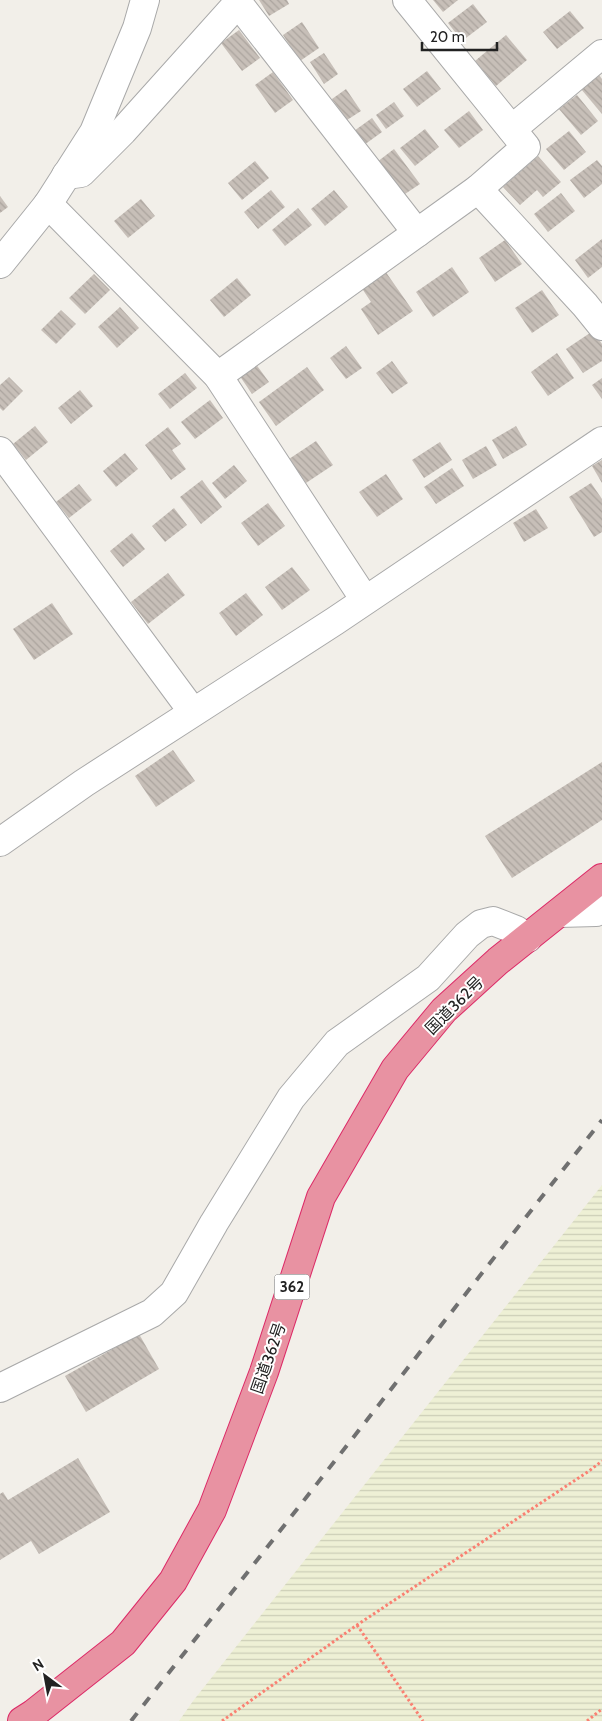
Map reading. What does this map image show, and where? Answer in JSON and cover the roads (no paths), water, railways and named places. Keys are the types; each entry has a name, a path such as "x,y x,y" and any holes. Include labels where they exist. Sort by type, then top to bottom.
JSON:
{"highway":[{"name":"国道362号","path":"22,1721 123,1643 173,1581 212,1510 264,1372 321,1197 395,1069 444,1010 498,961 602,878"}],"street":[{"path":"0,264 48,204 94,132 137,28 144,0"},
{"path":"218,376 478,189 526,147 407,0"},
{"path":"66,175 81,173 129,124 238,3 417,233"},
{"path":"512,129 602,54"},
{"path":"478,189 602,326"},
{"path":"48,204 218,376 365,600"},
{"path":"0,842 84,783 365,600 602,441"},
{"path":"0,451 193,712"},
{"path":"559,913 596,912 602,909"},
{"path":"0,1388 152,1313 174,1293 214,1223 291,1098 337,1043 428,978 467,935 480,924 493,920 516,930 528,938"}],"railway":[{"path":"131,1721 602,1120"}]}
